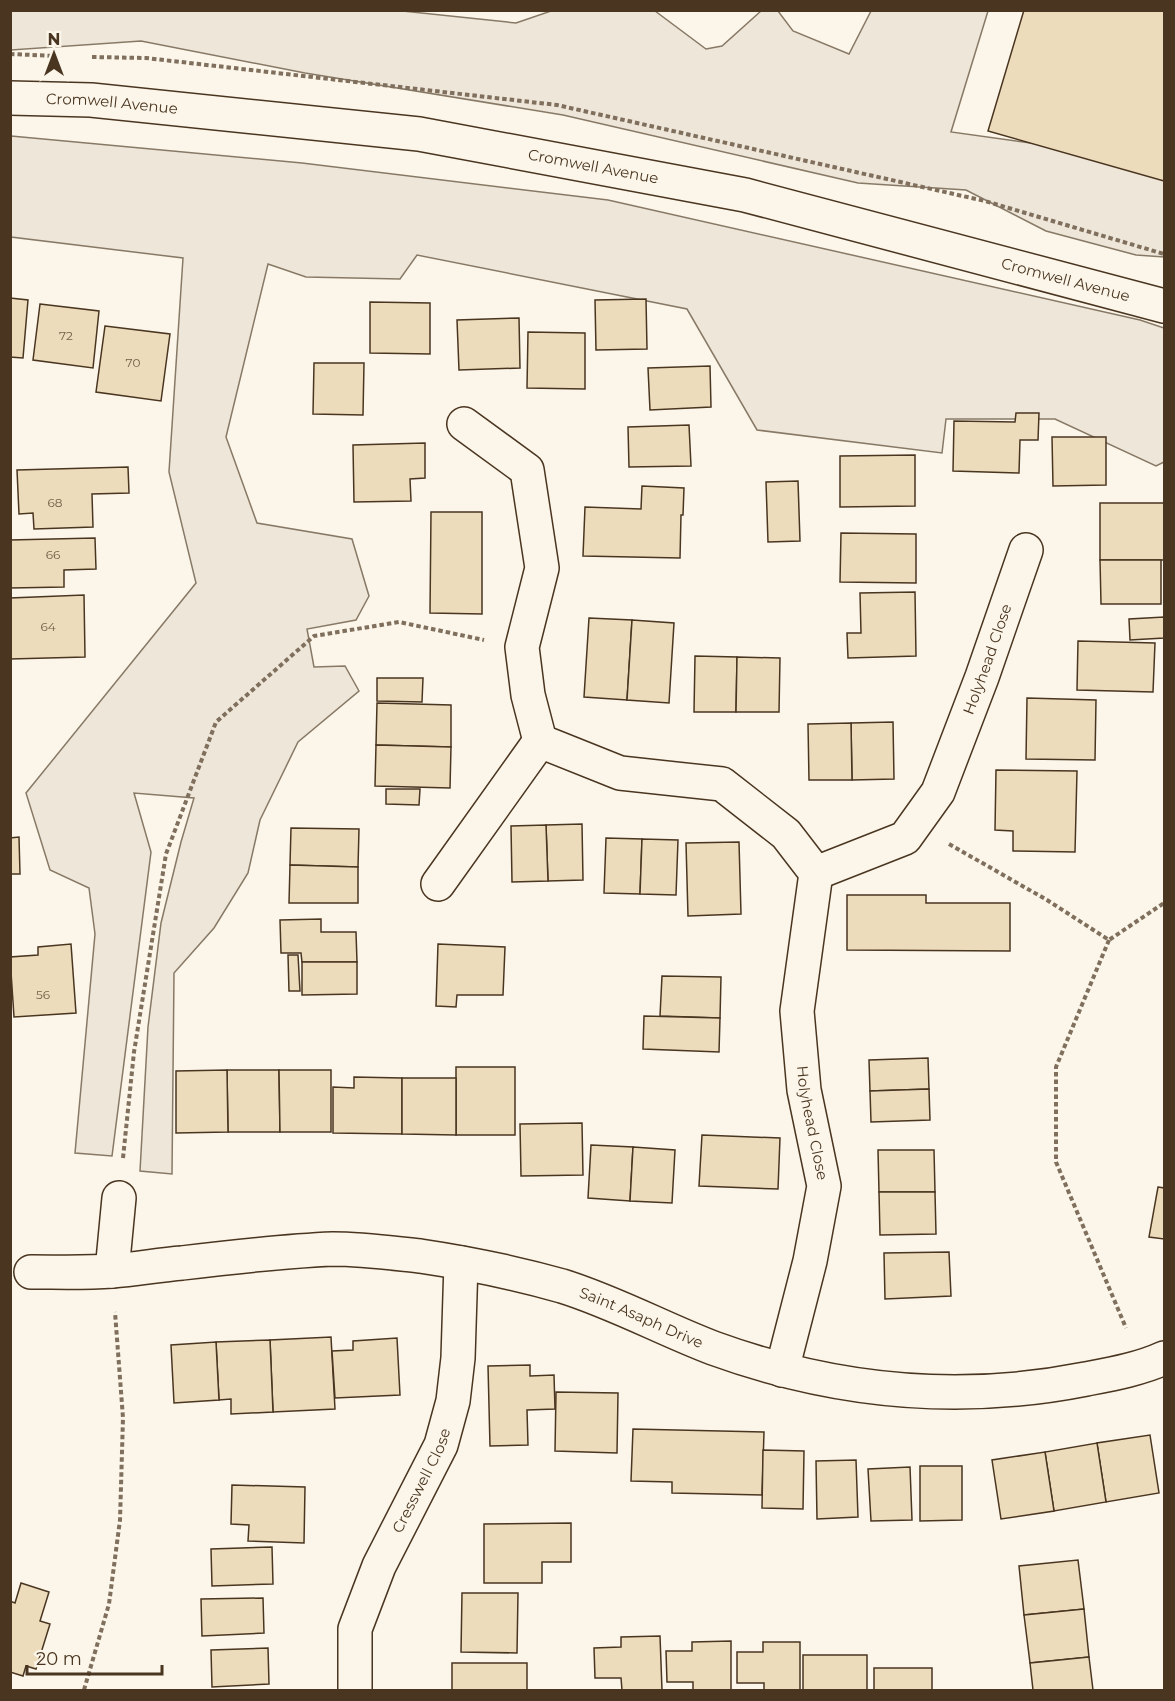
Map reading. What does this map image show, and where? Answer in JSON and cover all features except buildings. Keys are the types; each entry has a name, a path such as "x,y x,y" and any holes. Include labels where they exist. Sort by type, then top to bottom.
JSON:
{"street":[{"name":"Cromwell Avenue","path":"10,99 91,100 419,134 745,195 1164,306"},
{"path":"464,424 528,470 542,568 522,647 528,695 540,741"},
{"name":"Holyhead Close","path":"782,1370 810,1260 824,1186 804,1090 797,1011 816,873 905,838 938,792 982,677 1026,550"},
{"path":"540,741 620,773 722,784 786,834 816,873"},
{"path":"438,884 540,741"},
{"path":"112,1271 118,1198"},
{"name":"Saint Asaph Drive","path":"31,1272 112,1271 286,1252 336,1249 378,1251 461,1263 563,1287 715,1348 782,1370 850,1384 908,1392 1008,1391 1054,1386 1157,1367"},
{"name":"Cresswell Close","path":"355,1690 355,1629 379,1566 441,1445 453,1401 458,1358 461,1263"}],"path":[{"path":"118,1198 134,1052 166,854 216,722 314,636 399,622 522,647"},
{"path":"915,825 1047,900 1109,940"},
{"path":"1157,1367 1056,1162 1056,1066 1109,940 1164,903"},
{"path":"84,1690 109,1604 120,1520 123,1418 112,1271"}],"shaded area":[{"path":"11,10 393,10 516,23 551,11 655,11 706,49 722,46 761,11 778,11 793,31 849,54 871,11 988,11 951,132 1074,149 1164,179 1164,257 1136,255 1046,231 966,190 858,183 563,115 305,73 141,41 11,50"},
{"path":"11,136 302,163 608,200 1140,320 1164,328 1164,462 1156,466 1055,419 946,419 942,453 757,430 687,309 417,255 400,279 306,277 268,264 226,437 257,523 352,539 369,596 356,620 307,629 314,667 345,666 359,691 298,742 260,820 248,873 214,928 174,973 172,1174 140,1171 148,1027 161,923 194,798 134,793 151,852 112,1156 75,1153 95,934 89,888 50,870 26,793 196,583 169,472 183,258 11,237"}]}
